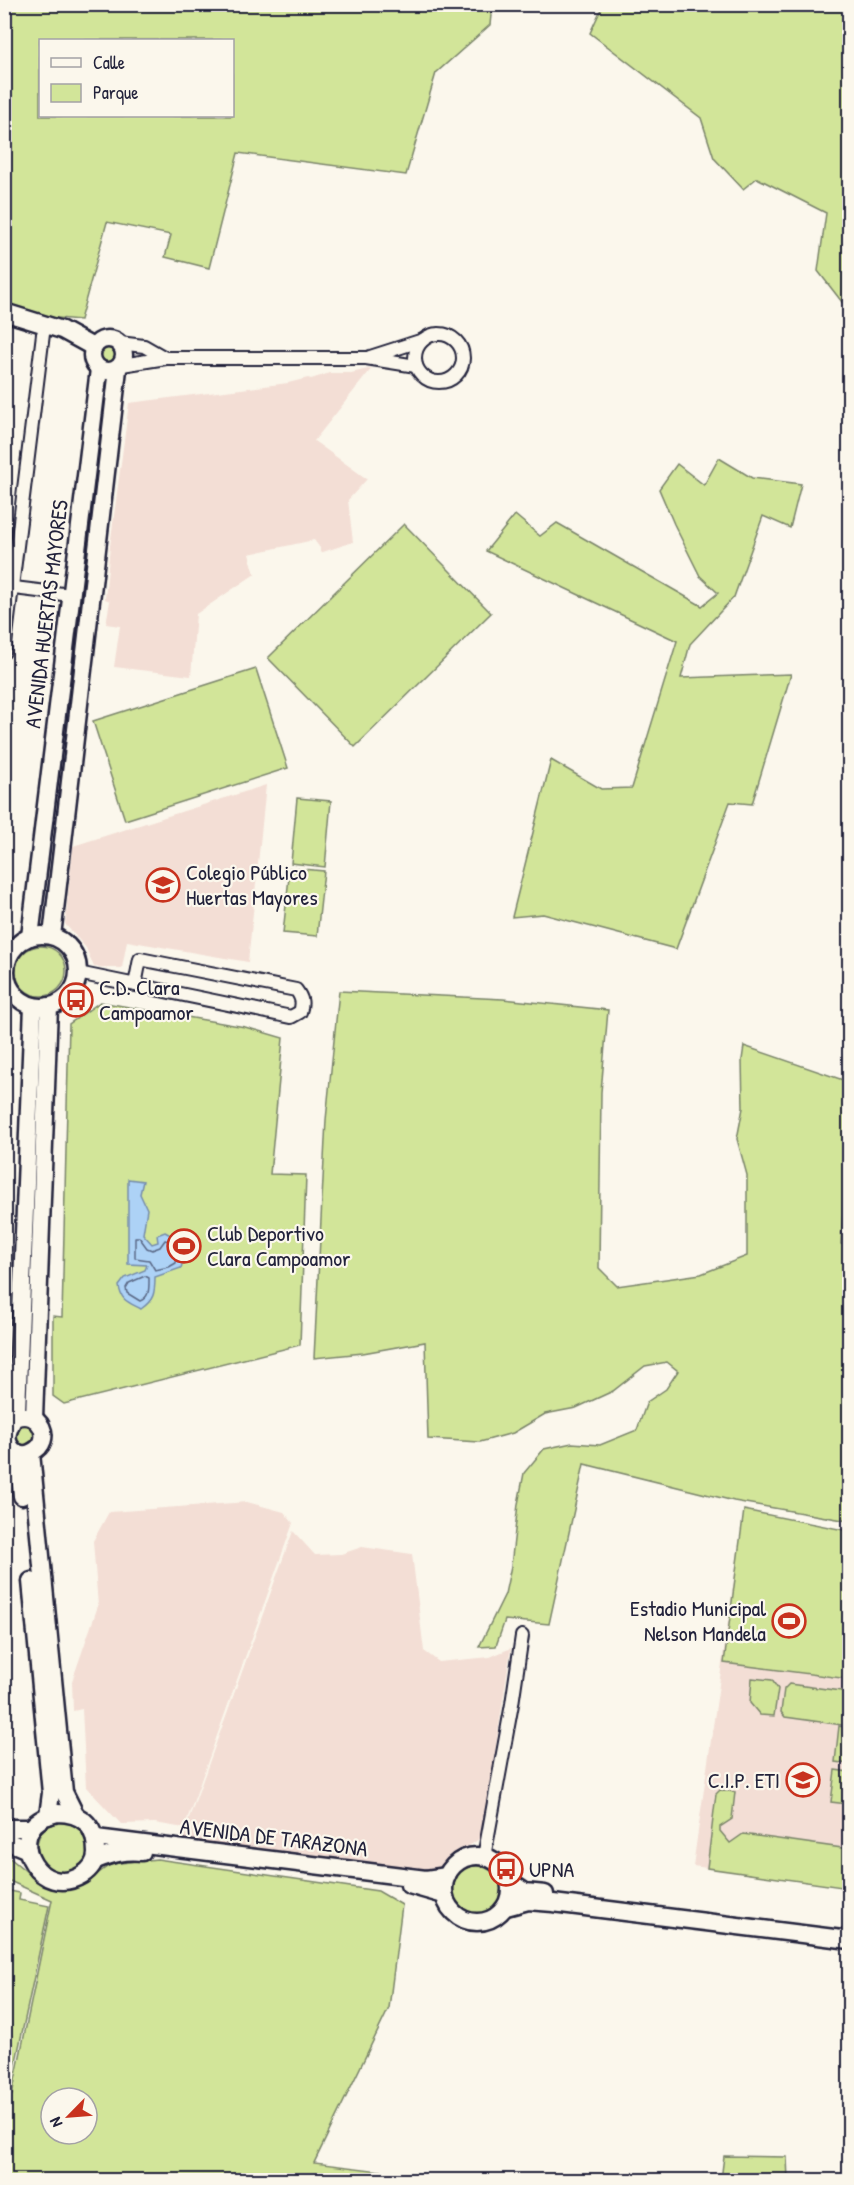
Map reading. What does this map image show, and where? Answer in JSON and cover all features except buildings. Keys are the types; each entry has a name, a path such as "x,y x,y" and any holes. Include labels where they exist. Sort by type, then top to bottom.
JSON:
{"street":[{"path":"4,312 62,330 93,347"},
{"path":"4,652 8,587 43,334"},
{"path":"366,358 441,334 458,343 462,351 464,360 461,370 455,377 447,382 437,383 421,374 416,366 415,357 423,340"},
{"path":"166,358 144,346 105,339 93,347 92,359 99,369 112,372 120,367 166,358 366,358 416,366"},
{"path":"119,343 125,353 120,367"},
{"name":"AVENIDA HUERTAS MAYORES","path":"52,936 120,367"},
{"name":"AVENIDA HUERTAS MAYORES","path":"30,937 99,369"},
{"path":"8,587 70,595"},
{"path":"52,936 71,950 78,973 75,985 69,994 60,1002 41,1006 16,995 10,987 5,966 10,946 30,937 52,936"},
{"path":"78,973 135,985 291,1017 300,1012 302,1005 301,997 296,990 140,959 135,985"},
{"path":"15,1418 24,1416 34,1418 42,1427 41,1445 24,1453 12,1450 5,1440 6,1428 15,1418 17,1411 12,1385 41,1006"},
{"path":"34,1418 41,1006"},
{"path":"24,1453 63,1788 67,1802 76,1816 90,1828 96,1838 96,1860 86,1873 65,1881 52,1880 40,1874 32,1863 28,1850 28,1839 32,1828 38,1820 57,1813 76,1816"},
{"path":"24,1453 51,1789 48,1816"},
{"path":"484,1857 522,1636"},
{"path":"4,1828 32,1828"},
{"name":"AVENIDA DE TARAZONA","path":"96,1838 426,1879 447,1876"},
{"path":"4,1840 28,1850"},
{"name":"AVENIDA DE TARAZONA","path":"96,1860 115,1853 131,1851 407,1885 444,1895"},
{"path":"473,1856 484,1857 496,1862 505,1870 510,1882 510,1895 506,1907 488,1921 477,1923 465,1921 448,1906 444,1895 447,1876 462,1860 473,1856"},
{"path":"510,1882 525,1892 849,1934"},
{"path":"506,1907 528,1901 553,1903 849,1940"},
{"path":"817,1936 849,1948"}],"shaded area":[{"path":"372,368 314,441 367,479 348,500 353,542 320,553 320,548 314,540 249,554 255,574 196,614 191,676 114,667 120,626 106,624 110,601 105,599 129,403 288,383 330,373 351,373"},
{"name":"Colegio Público Huertas Mayores","path":"266,785 248,962 127,941 122,968 94,967 86,948 65,924 73,846"},
{"path":"247,1502 284,1512 293,1523 184,1828 155,1823 121,1824 86,1787 82,1709 73,1711 72,1681 98,1606 93,1541 109,1512"},
{"path":"744,1510 724,1662 849,1679 849,1888 693,1866"},
{"path":"293,1531 315,1555 341,1554 362,1547 412,1554 424,1651 439,1662 490,1657 511,1648 482,1837 454,1853 436,1872 180,1843"}],"green space":[{"path":"4,5 492,5 490,25 436,73 406,175 238,153 209,268 165,257 171,235 107,222 80,320 13,314 5,310"},
{"path":"603,5 849,5 849,311 818,271 826,213 757,178 743,189 714,158 701,118 590,33"},
{"path":"108,346 115,349 118,356 115,363 108,366 101,363 98,356 101,349"},
{"path":"719,458 752,478 801,484 790,528 763,516 734,597 690,644 681,678 791,674 752,804 730,802 676,949 543,914 512,917 551,760 601,789 632,788 677,641 486,551 515,515 540,536 557,523 702,606 718,593 700,576 659,489 677,464 704,485"},
{"path":"404,524 491,613 355,747 268,658"},
{"path":"256,669 288,768 125,820 93,721"},
{"path":"297,798 331,801 325,867 291,863"},
{"path":"290,868 324,871 317,936 283,933"},
{"path":"36,946 46,946 59,953 66,966 66,976 59,989 46,996 36,996 27,992 20,985 16,976 16,966 20,957 27,950"},
{"path":"339,991 503,999 608,1010 601,1092 599,1268 617,1286 701,1274 747,1256 747,1175 737,1139 743,1108 744,1046 849,1082 841,1244 850,1246 849,1521 734,1501 584,1464 549,1624 505,1620 496,1646 479,1647 505,1594 524,1473 544,1449 572,1443 600,1445 637,1430 647,1402 666,1389 678,1371 667,1362 645,1366 613,1391 576,1408 545,1414 513,1433 480,1442 428,1439 425,1342 363,1353 314,1358 326,1120"},
{"name":"Club Deportivo Clara Campoamor","path":"100,1002 245,1027 283,1038 270,1174 306,1175 300,1345 64,1404 53,1396 53,1316 62,1317 69,1024"},
{"path":"26,1421 36,1428 36,1441 26,1448 14,1444 14,1425"},
{"name":"Estadio Municipal Nelson Mandela","path":"744,1510 849,1531 849,1679 724,1663"},
{"path":"752,1678 772,1680 778,1689 774,1716 760,1715 750,1703"},
{"path":"789,1684 849,1692 849,1726 785,1717 781,1712 784,1689"},
{"path":"839,1726 849,1728 849,1764 835,1762"},
{"path":"835,1770 849,1772 847,1804 831,1802"},
{"path":"720,1790 735,1792 732,1819 720,1827 720,1831 730,1843 743,1834 849,1849 849,1888 707,1868 716,1794"},
{"path":"63,1821 73,1823 81,1829 87,1837 89,1847 87,1857 81,1865 73,1871 63,1873 53,1871 45,1865 39,1857 37,1847 39,1837 45,1829 53,1823"},
{"path":"5,1854 43,1885 64,1890 89,1880 111,1864 157,1859 378,1891 402,1905 389,2008 314,2163 454,2180 5,2180 4,2095 12,2095 52,1900 5,1879"},
{"path":"481,1866 494,1873 500,1881 500,1901 494,1909 486,1915 471,1916 458,1909 452,1901 451,1886 458,1873 466,1867"},
{"path":"5,1890 20,1893 19,1900 49,1906 9,2094 4,2093"},
{"path":"724,2156 787,2157 788,2180 721,2180"}],"water":[{"path":"128,1179 143,1181 140,1194 147,1209 143,1234 152,1244 158,1242 157,1235 165,1232 179,1243 183,1252 181,1268 155,1277 153,1296 141,1309 123,1298 119,1286 125,1278 145,1270 147,1265 128,1264"}],"place":[{"name":"Colegio Público Huertas Mayores","path":"163,885"},
{"name":"C.D. Clara Campoamor","path":"76,1000"},
{"name":"Club Deportivo Clara Campoamor","path":"184,1246"},
{"name":"Estadio Municipal Nelson Mandela","path":"789,1621"},
{"name":"C.I.P. ETI","path":"803,1780"},
{"name":"UPNA","path":"506,1869"}]}
